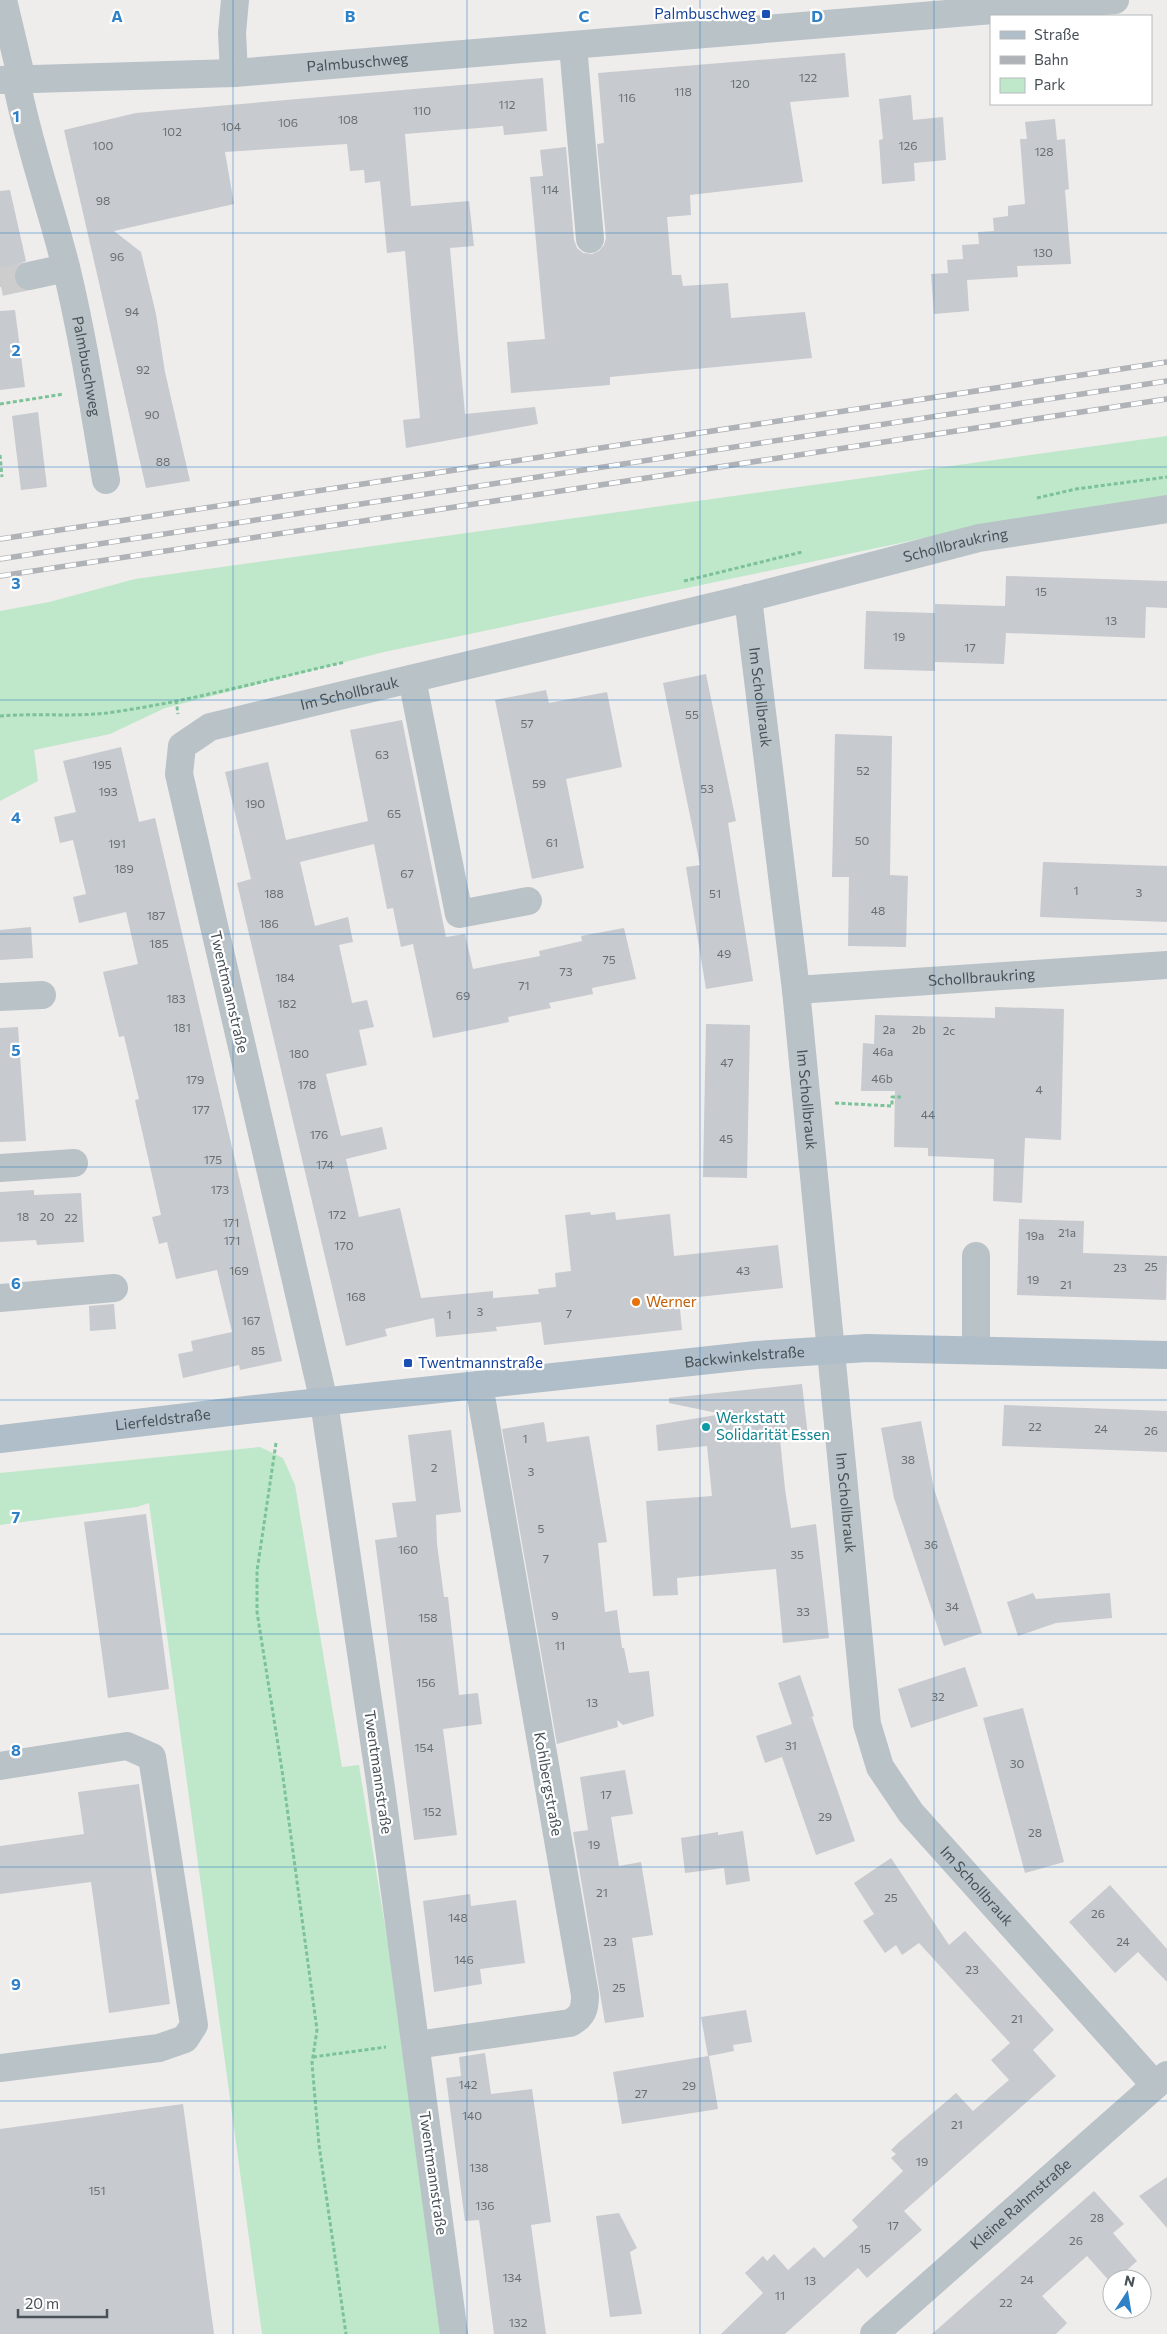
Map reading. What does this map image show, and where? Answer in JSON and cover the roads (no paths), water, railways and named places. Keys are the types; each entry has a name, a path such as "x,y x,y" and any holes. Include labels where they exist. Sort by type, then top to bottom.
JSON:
{"main road":[{"name":"Backwinkelstraße","path":"324,1402 756,1355 832,1350 976,1350 1167,1355"},
{"name":"Lierfeldstraße","path":"0,1439 324,1402"}],"street":[{"path":"3,0 13,80"},
{"path":"234,73 232,33 235,0"},
{"name":"Palmbuschweg","path":"1008,15 1064,11 1115,0"},
{"name":"Palmbuschweg","path":"106,480 91,390 66,268 13,80 234,73 573,46 990,16"},
{"path":"573,46 590,239"},
{"path":"29,276 66,268"},
{"name":"Schollbraukring","path":"748,598 979,538 1167,508"},
{"name":"Im Schollbrauk","path":"180,733 748,598 796,990 867,1724 880,1767 911,1813 1161,2080"},
{"path":"412,679 459,914 528,901"},
{"name":"Twentmannstraße","path":"180,733 179,774 324,1402 381,1788 454,2334"},
{"name":"Schollbraukring","path":"796,990 1167,966"},
{"path":"0,997 42,995"},
{"path":"0,1168 74,1164"},
{"path":"976,1256 976,1350"},
{"path":"0,1298 114,1288"},
{"name":"Kohlbergstraße","path":"416,2044 570,2022 580,2018 585,2007 583,1985 479,1385"},
{"path":"0,1766 128,1746 152,1758 194,2024 185,2039 160,2048 0,2068"},
{"name":"Kleine Rahmstraße","path":"874,2334 1161,2080"}],"tunnel":[{"path":"0,282 29,276"}],"railway":[{"path":"0,539 1167,362"},
{"path":"0,559 1167,381"},
{"path":"0,576 1167,399"}],"place":[{"name":"Palmbuschweg","path":"766,14"},
{"name":"Werner","path":"636,1302"},
{"name":"Twentmannstraße","path":"408,1363"},
{"name":"Werkstatt Solidarität Essen","path":"706,1427"}]}
